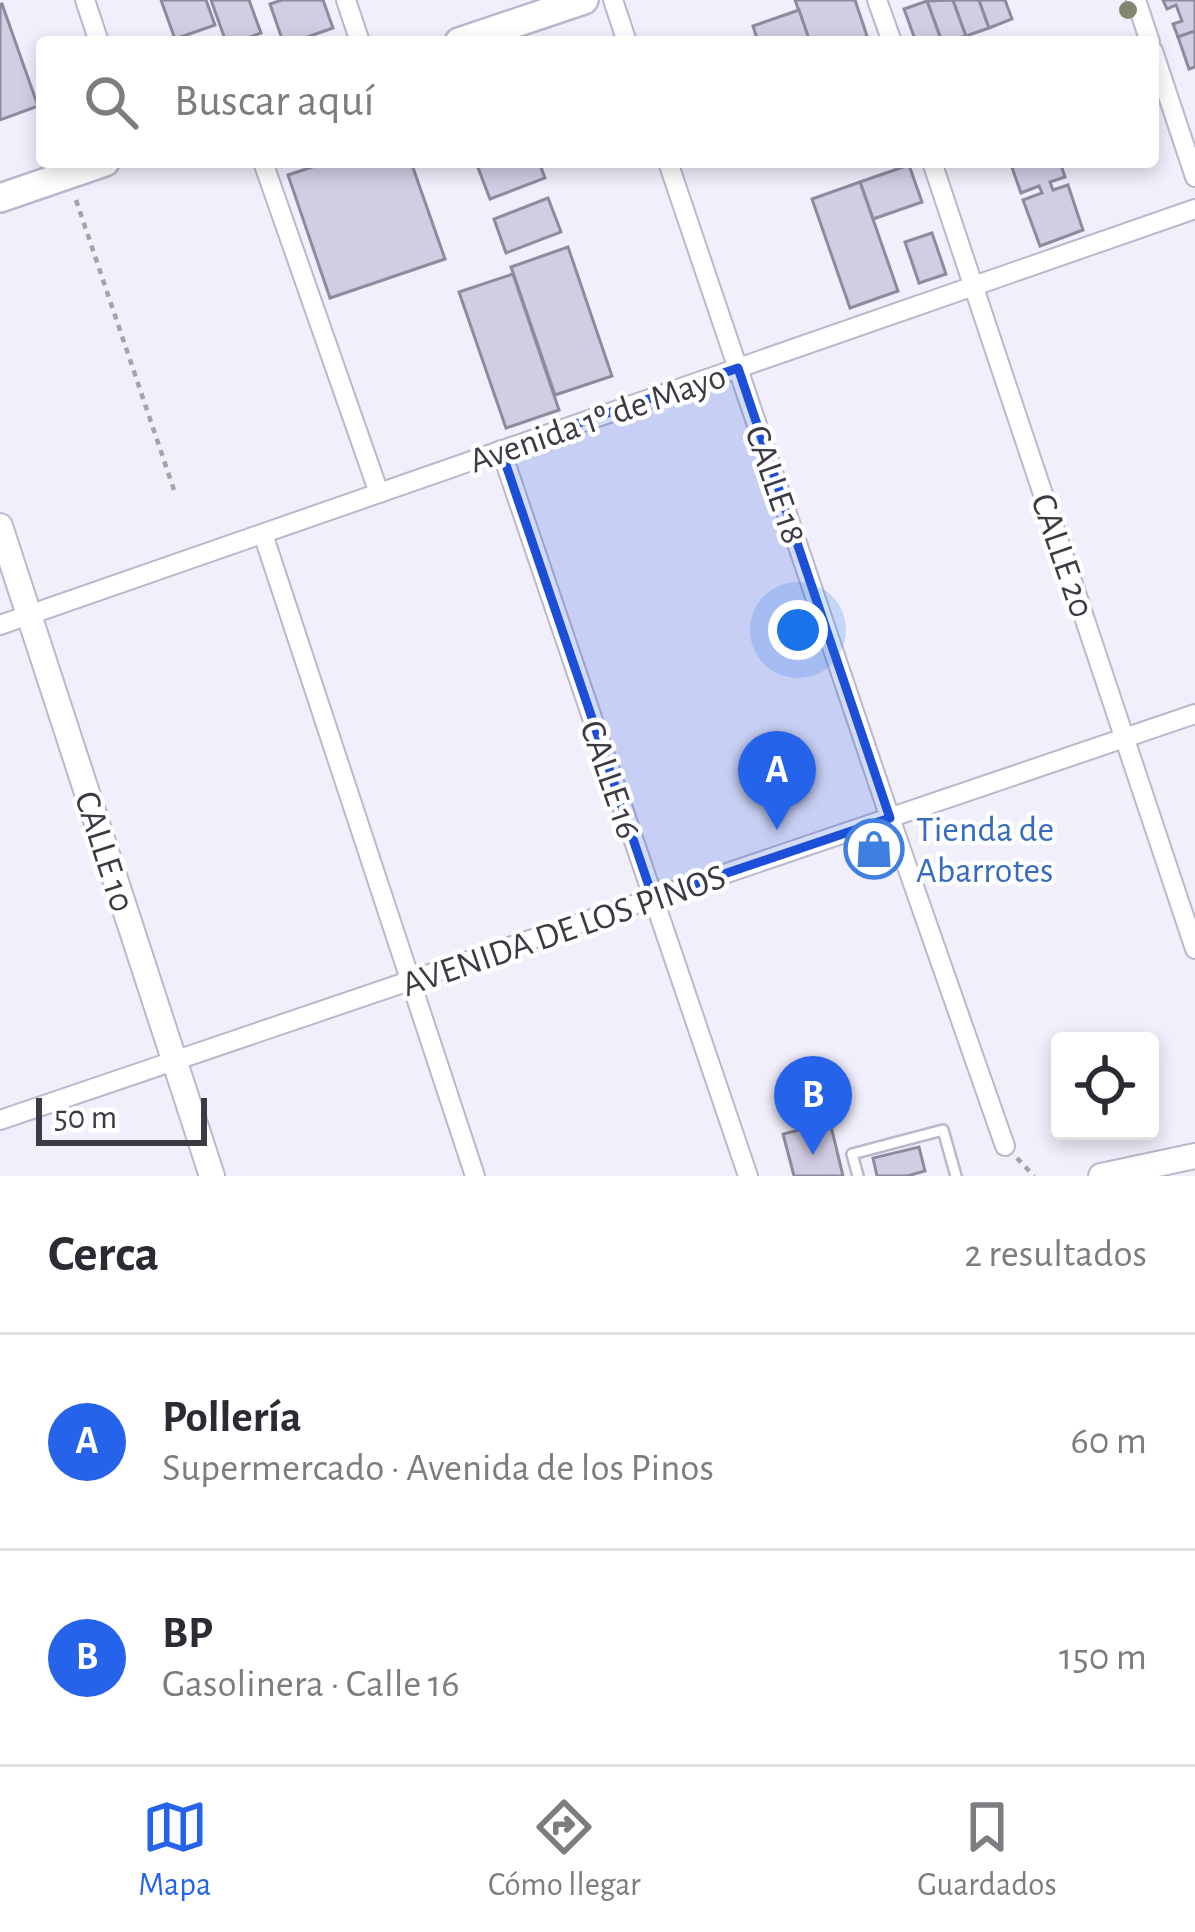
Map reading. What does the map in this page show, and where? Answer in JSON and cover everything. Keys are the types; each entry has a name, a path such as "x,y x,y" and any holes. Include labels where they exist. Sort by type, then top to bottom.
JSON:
{"main road":[{"path":"477,36 584,0"},
{"path":"0,197 87,168"}],"street":[{"path":"85,0 97,36"},
{"path":"346,0 358,36"},
{"path":"613,0 625,36"},
{"path":"878,0 890,36"},
{"path":"1136,0 1148,36"},
{"path":"1159,69 1195,177"},
{"path":"264,168 379,493"},
{"name":"CALLE 18","path":"670,168 1005,1146"},
{"name":"CALLE 20","path":"934,168 1189,917 1195,949"},
{"name":"Avenida 1º de Mayo","path":"0,625 1195,209"},
{"name":"CALLE 16","path":"501,451 748,1176"},
{"name":"CALLE 10","path":"0,526 212,1176"},
{"path":"263,534 475,1176"},
{"name":"AVENIDA DE LOS PINOS","path":"0,1120 1195,714"},
{"path":"1101,1176 1195,1156"}],"lane":[{"path":"858,1176 852,1154 943,1130 956,1176"}],"path":[{"path":"67,175 174,490"}],"highlighted area":[{"path":"738,368 890,818 653,898 501,450"}],"building":[{"path":"161,0 206,0 215,25 174,36"},
{"path":"211,0 249,0 261,33 224,36"},
{"path":"323,0 333,28 310,36 281,36 270,4"},
{"path":"795,0 855,0 867,36 808,36"},
{"path":"953,0 966,36 940,36 927,1"},
{"path":"953,0 979,0 989,28 966,36"},
{"path":"979,0 1005,0 1012,19 989,28"},
{"path":"1163,0 1195,0 1195,31 1178,37 1173,24 1182,21 1176,5 1167,9"},
{"path":"927,1 940,36 914,36 904,9"},
{"path":"0,5 36,107 0,120"},
{"path":"799,10 808,36 756,36 753,26"},
{"path":"1195,31 1195,67 1189,69 1178,37"},
{"path":"309,168 413,168 445,259 330,298 288,175"},
{"path":"478,168 541,168 545,178 490,199"},
{"path":"910,168 922,202 873,219 860,182"},
{"path":"1012,168 1062,168 1065,177 1050,182 1053,190 1068,185 1083,230 1040,246 1023,200 1042,193 1039,186 1021,193"},
{"path":"860,182 898,291 850,308 812,199"},
{"path":"548,198 561,232 506,253 494,219"},
{"path":"932,233 946,274 919,283 905,242"},
{"path":"568,247 612,376 555,395 511,267"},
{"path":"513,274 559,410 506,428 459,292"},
{"path":"830,1122 843,1176 794,1176 783,1134"},
{"path":"919,1147 925,1171 877,1176 873,1158"}],"place":[{"name":"Pollería","path":"777,830"},
{"name":"Tienda de Abarrotes","path":"874,849"},
{"name":"BP","path":"813,1155"}]}
